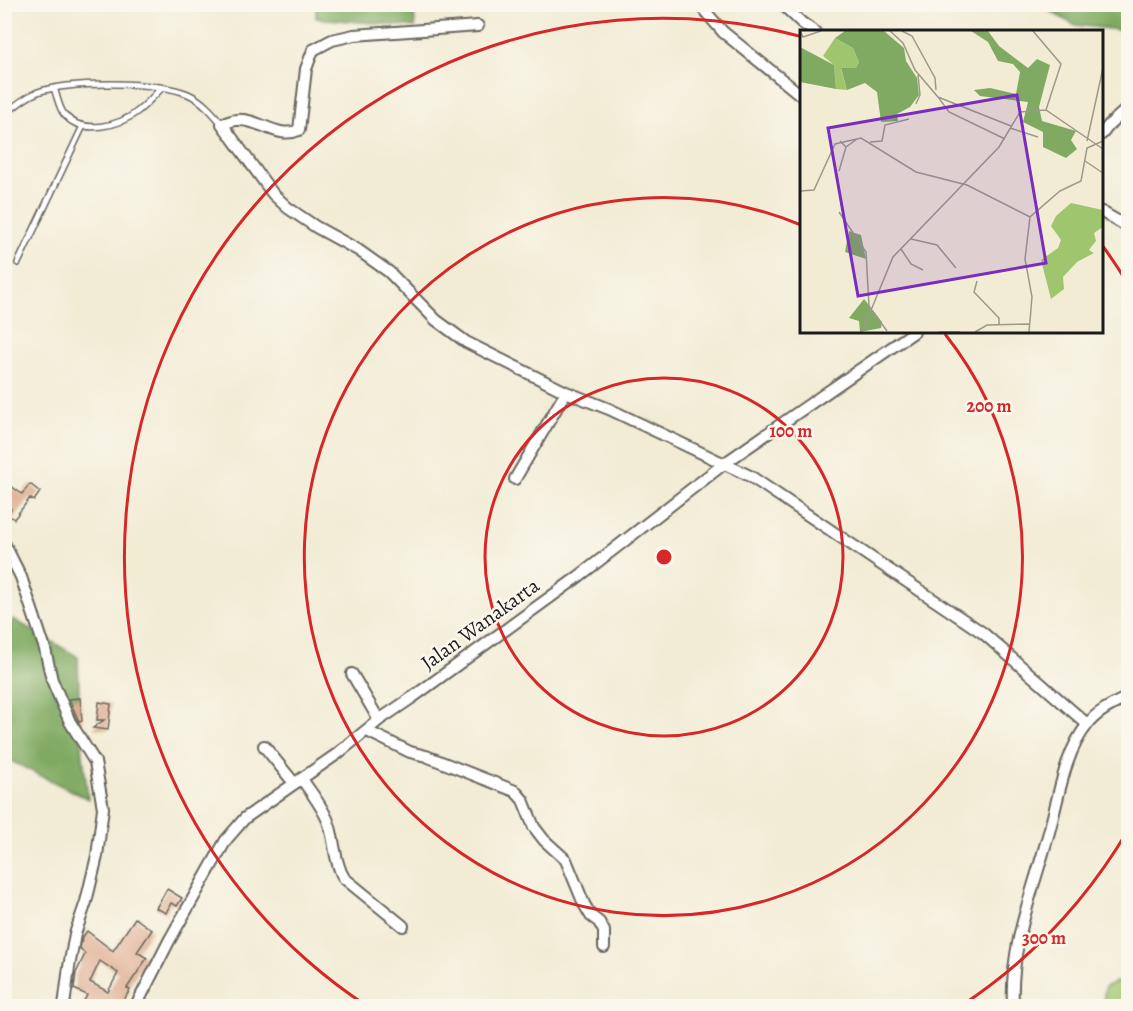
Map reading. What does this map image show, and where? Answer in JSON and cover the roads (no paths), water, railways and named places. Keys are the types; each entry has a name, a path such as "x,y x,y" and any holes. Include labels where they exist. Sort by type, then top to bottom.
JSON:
{"street":[{"path":"699,4 723,32 800,95"},
{"path":"782,4 812,30"},
{"path":"478,26 354,35 332,40 313,50 306,69 299,130 282,133 249,121 237,120 222,124 273,194 288,208 316,227 358,249 389,272 436,320 466,342 566,392 609,409 750,476 964,620 1019,664 1087,724"},
{"path":"1103,132 1128,108"},
{"path":"1103,213 1128,227"},
{"name":"Jalan Wanakarta","path":"136,1006 169,941 230,835 245,818 578,578 725,463 913,333"},
{"path":"515,479 566,392"},
{"path":"4,543 21,577 45,649 52,680 70,722 94,762 103,808 97,856 73,945 64,1006"},
{"path":"352,674 379,720"},
{"path":"1013,1006 1013,962 1025,911 1070,757 1087,724 1099,713 1128,697"},
{"path":"367,731 410,752 426,756 515,791 523,800 534,827 544,840 567,860 584,904 604,931 604,947"},
{"path":"264,746 298,781 328,820 335,845 338,869 344,878 403,926"}],"lane":[{"path":"4,115 21,100 37,93 54,88 96,84 178,91 198,100 222,124"},
{"path":"54,88 63,114 72,122 83,126 106,126 122,121 137,112 162,88"},
{"path":"18,263 83,126"}]}
